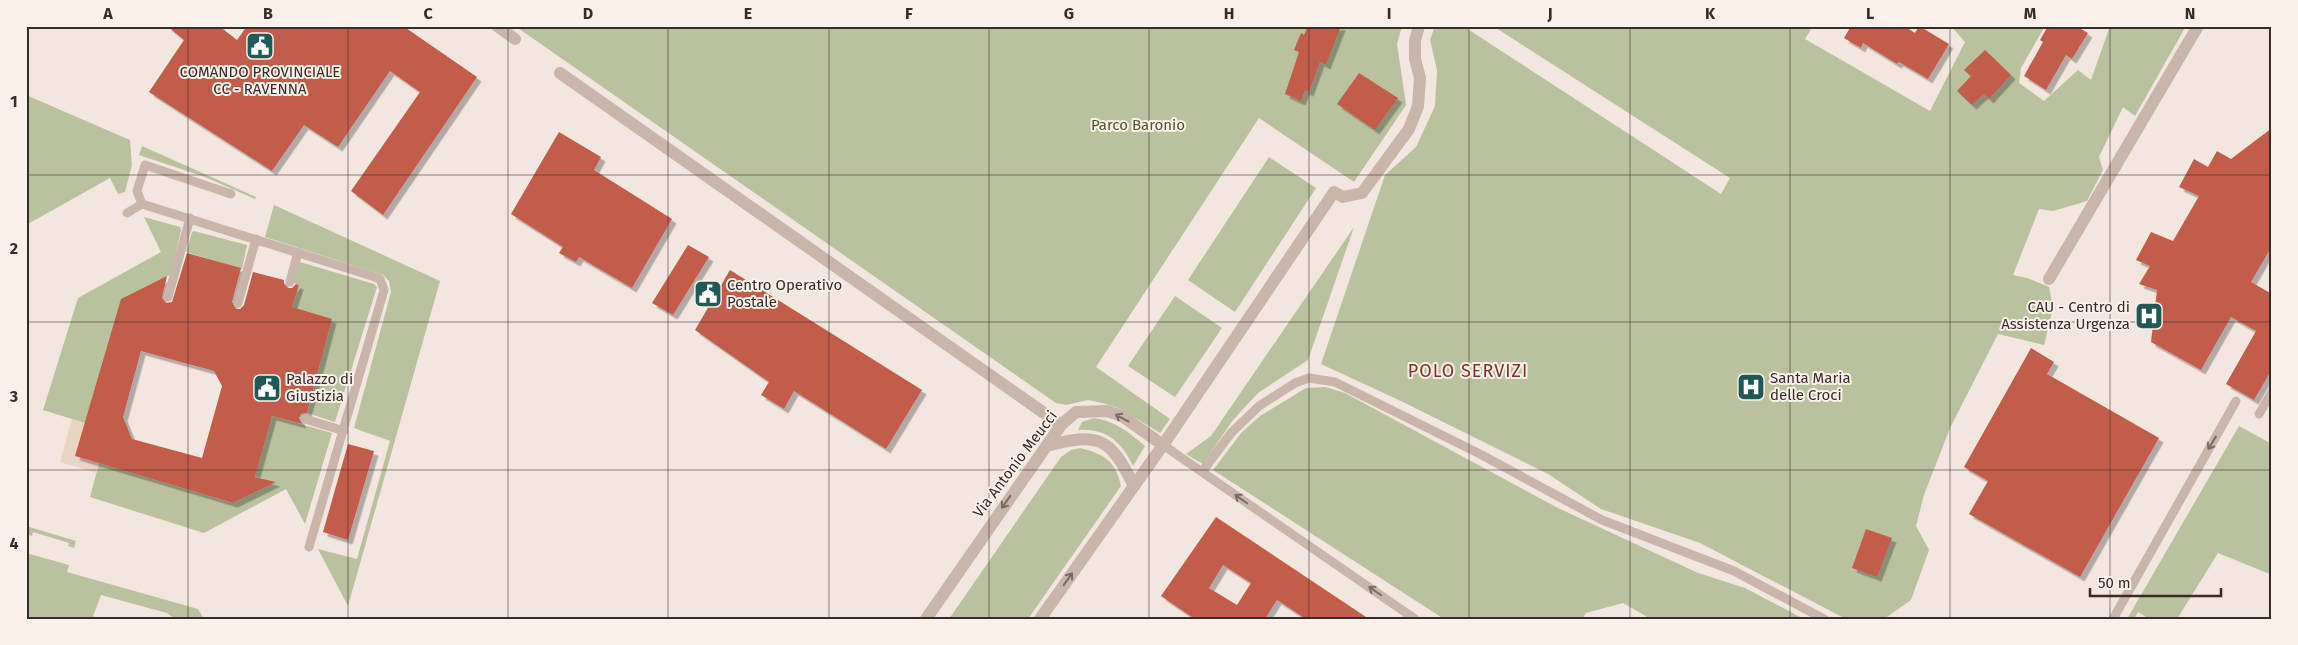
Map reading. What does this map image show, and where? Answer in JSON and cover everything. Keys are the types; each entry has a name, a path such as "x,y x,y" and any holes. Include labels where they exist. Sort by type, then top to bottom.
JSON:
{"street":[{"path":"497,26 515,39"},
{"path":"1040,619 1163,445 1334,192 1343,197 1362,194 1380,166 1409,129 1418,106 1420,78 1415,60 1415,41 1419,26"},
{"path":"2049,279 2198,26"},
{"path":"560,73 1061,425"},
{"name":"Via Antonio Meucci","path":"926,619 1061,425 1076,412 1108,411 1122,416 1163,445"},
{"path":"1046,446 1084,438 1098,440 1112,449 1117,455 1134,486"}],"lane":[{"path":"142,204 137,191 145,165 231,194"},
{"path":"127,213 142,204 380,279 384,290 309,547"},
{"path":"168,298 190,218"},
{"path":"238,303 256,239"},
{"path":"290,282 298,252"},
{"path":"1202,472 1231,433 1259,406 1295,383 1308,378 1335,382 1480,454 1602,520 1734,571 1824,619"},
{"path":"2259,414 2272,392"},
{"path":"2113,619 2236,401"},
{"path":"305,419 344,431"},
{"path":"1163,445 1415,619"}],"green space":[{"name":"Parco Baronio","path":"515,26 1402,26 1397,44 1406,105 1354,182 1259,118 1096,367 1170,419 1160,433 1121,409 1106,404 1088,400 1066,405 1056,403"},
{"path":"1435,26 1463,26 1721,194 1730,178 1493,26 1813,26 1805,39 1930,111 1965,42 1951,26 2045,26 2021,68 2019,83 2044,101 2078,70 2091,80 2110,26 2186,26 2135,116 2123,107 2099,157 2103,170 2087,201 2053,211 2039,209 2013,275 2027,278 2049,287 2053,308 2044,345 1998,334 1950,428 1924,495 1916,526 1929,550 1911,600 1884,619 1846,619 1700,543 1601,509 1548,474 1403,402 1321,364 1385,175 1416,147 1435,106 1437,70 1430,40"},
{"path":"26,95 130,140 132,165 125,192 118,194 110,178 26,225"},
{"path":"142,146 256,197 255,199 205,177 139,155"},
{"path":"1269,157 1316,188 1235,312 1188,280"},
{"path":"274,205 440,281 348,606 318,549 357,559 390,441 354,428 391,292 389,281 383,275 265,237"},
{"path":"144,217 180,227 181,230 171,274 159,281 85,423 43,410 78,298 161,252"},
{"path":"1354,227 1308,360 1258,393 1233,420 1203,464 1186,454 1211,436"},
{"path":"192,232 247,245 242,269 186,252"},
{"path":"300,262 374,284 377,287 335,422 307,413 328,333 292,307 299,285 294,283"},
{"path":"1175,296 1222,328 1175,397 1128,366"},
{"path":"1325,387 1345,393 1558,508 1698,573 1745,588 1804,619 1651,619 1623,603 1586,613 1582,619 1444,619 1213,470 1242,432 1260,416 1306,388"},
{"path":"272,416 332,433 305,524 286,489 204,533 90,497 99,463 233,503 275,482 249,475"},
{"path":"1094,418 1102,419 1121,428 1145,446 1133,466 1124,450 1112,438 1097,431 1078,430 1082,422"},
{"path":"2239,426 2272,444 2272,575 2218,553 2177,619 2149,619 2138,612 2134,619 2127,619"},
{"path":"1080,448 1096,453 1108,460 1116,470 1121,486 1028,619 949,619 1061,457 1071,450"},
{"path":"26,526 76,541 74,548 68,546 69,543 33,532 32,536 26,534"},
{"path":"26,553 69,565 67,572 198,609 204,619 175,619 167,613 101,595 92,619 26,619"}],"shaded area":[{"path":"72,419 85,423 75,456 99,463 97,473 60,462"}],"building":[{"path":"167,26 219,26 237,40 247,26 403,26 477,77 383,215 351,191 420,92 390,71 338,147 304,125 272,171 149,92 184,40"},
{"path":"1308,26 1341,26 1326,65 1320,62 1309,92 1305,90 1301,101 1285,94 1299,52 1294,50 1301,33 1304,35"},
{"path":"1851,26 1904,26 1915,33 1919,26 1949,44 1928,79 1899,62 1897,64 1863,43 1861,48 1844,38"},
{"path":"2048,26 2076,26 2088,33 2072,59 2066,55 2046,90 2024,76 2043,42 2040,40"},
{"path":"1985,50 2011,75 1989,99 1984,94 1972,105 1957,91 1971,76 1964,70"},
{"path":"1359,73 1398,98 1375,130 1337,104"},
{"path":"2272,128 2272,246 2251,282 2272,294 2272,369 2254,400 2226,384 2256,331 2231,317 2201,370 2151,342 2157,290 2139,284 2150,266 2136,260 2151,232 2173,241 2199,196 2179,187 2194,159 2208,167 2217,151 2231,159"},
{"path":"559,132 601,157 594,170 672,219 632,288 579,257 576,262 559,253 563,247 511,214"},
{"path":"688,245 709,257 673,315 652,303"},
{"name":"Palazzo di Giustizia","path":"187,253 241,268 232,302 236,309 240,309 244,305 253,272 284,280 284,284 288,288 292,288 296,284 299,285 292,307 332,319 307,413 301,414 299,418 302,424 272,416 255,477 276,482 233,503 75,456 121,299 167,276 162,298 166,303 172,302","holes":["141,351 214,371 222,386 202,458 132,439 123,417"]},
{"path":"730,270 922,390 886,449 794,391 784,409 761,395 769,382 695,330"},
{"path":"2031,348 2054,362 2047,374 2159,438 2080,577 1969,514 1988,481 1964,467"},
{"path":"348,444 374,451 348,540 323,532"},
{"path":"1216,517 1369,619 1306,619 1277,600 1265,619 1195,619 1161,596","holes":["1223,565 1251,583 1237,605 1209,588"]},
{"path":"1866,529 1892,538 1877,577 1852,568"}],"place":[{"name":"COMANDO PROVINCIALE CC - RAVENNA","path":"260,46"},
{"name":"Centro Operativo Postale","path":"708,294"},
{"name":"CAU - Centro di Assistenza Urgenza","path":"2149,316"},
{"name":"Santa Maria delle Croci","path":"1751,387"},
{"name":"Palazzo di Giustizia","path":"267,388"}],"district":[{"name":"POLO SERVIZI","path":"1468,371"}]}
